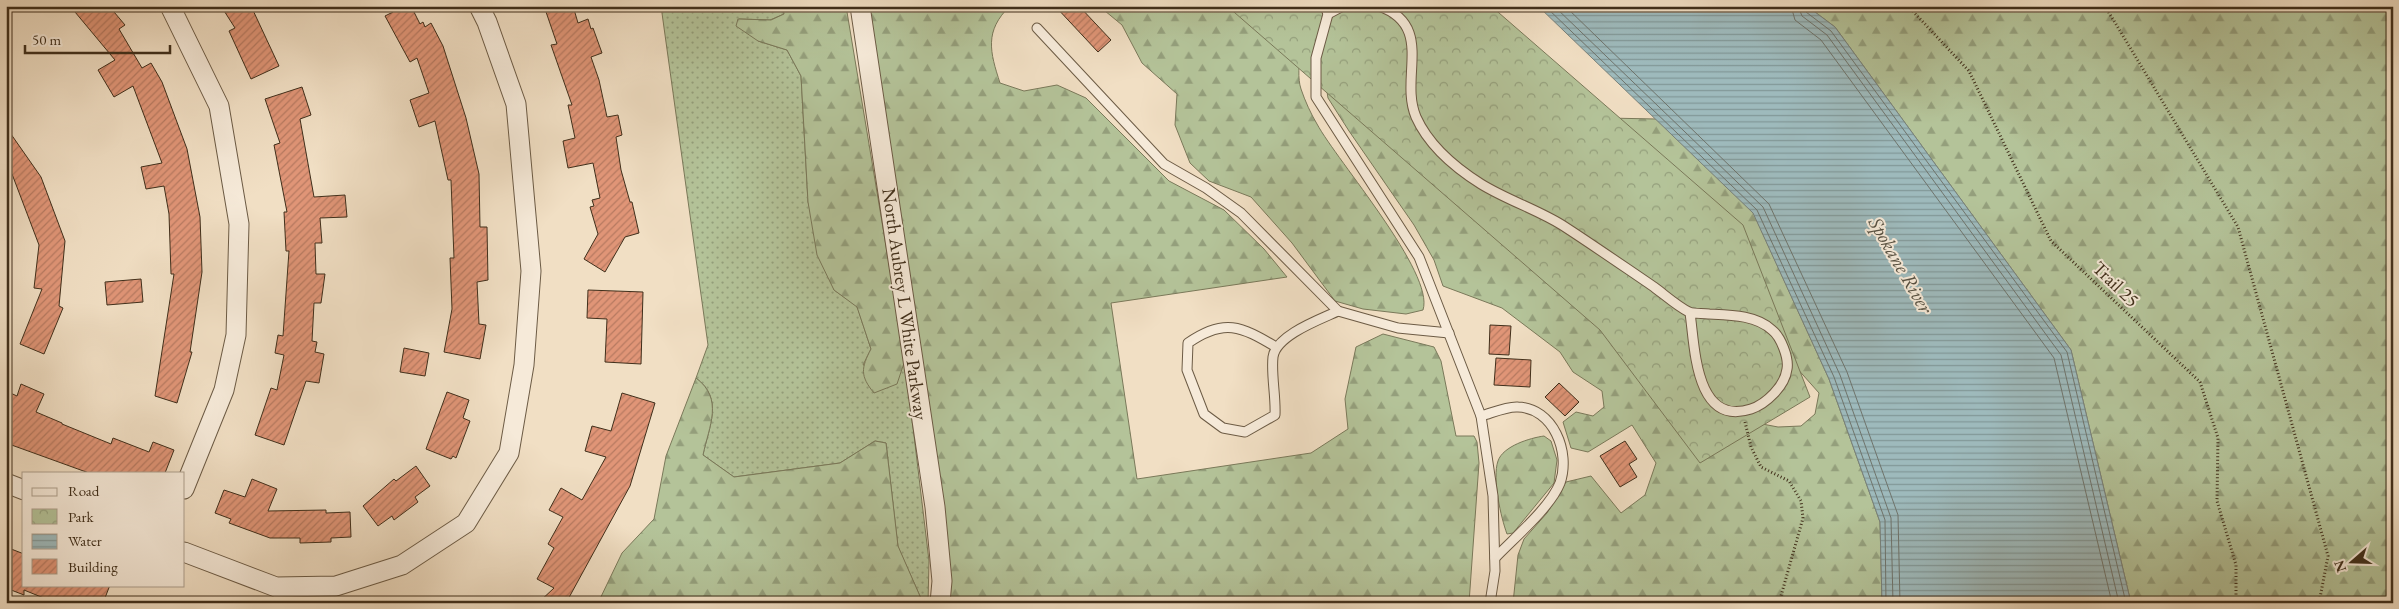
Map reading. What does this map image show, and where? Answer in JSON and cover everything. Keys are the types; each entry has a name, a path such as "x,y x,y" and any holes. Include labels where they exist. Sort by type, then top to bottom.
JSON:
{"street":[{"path":"170,6 219,106 239,224 236,335 224,390 185,488"},
{"path":"185,552 276,586 336,586 402,565 466,522 509,453 524,364 531,270 516,104 487,22 479,6"},
{"name":"North Aubrey L White Parkway","path":"860,6 935,507 942,581 940,603"},
{"path":"6,483 22,489"}],"lane":[{"path":"1343,6 1327,10 1316,58 1316,97 1419,257 1481,416 1493,496 1495,558 1490,603"},
{"path":"1380,6 1390,10 1408,27 1411,41 1412,98 1416,116 1430,140 1443,156 1481,184 1560,224 1690,313 1745,317 1762,322 1774,331 1784,349 1787,369 1772,395 1758,406 1743,411 1728,411 1708,394 1700,380 1694,350 1690,313"},
{"path":"1037,28 1164,164 1206,188 1241,213 1338,311 1398,328 1449,333"},
{"path":"1276,347 1243,330 1220,327 1203,332 1188,343 1187,370 1204,414 1223,428 1246,432 1276,415 1273,356 1276,347 1294,332 1338,311"},
{"path":"1481,416 1516,406 1534,409 1546,418 1558,436 1564,458 1560,483 1541,512 1495,558"}],"path":[{"name":"Trail 25","path":"1908,6 1969,71 2051,241 2200,382 2218,438 2217,501 2236,565 2236,603"},
{"path":"2105,6 2238,227 2328,556 2319,603"},
{"path":"1743,411 1751,447 1761,467 1789,481 1801,501 1803,518 1779,603"}],"green space":[{"path":"661,6 783,6 784,14 770,20 739,19 758,41 787,50 801,76 808,202 834,290 857,306 871,349 863,365 905,360 929,561 928,603 923,603 898,547 886,443 875,441 840,463 734,477 703,455 711,423 712,404 705,386 696,378 708,345"},
{"path":"783,6 846,6 905,360 897,384 874,393 864,377 865,362 871,349 857,307 834,290 817,255 808,202 801,76 787,50 758,41 736,26 738,19 771,20 784,14"},
{"path":"867,6 1010,6 996,24 993,33 992,52 1000,83 1024,91 1057,85 1086,98 1169,181 1224,210 1264,249 1287,277 1111,303 1137,479 1311,453 1348,429 1345,399 1356,347 1383,334 1434,347 1441,361 1456,436 1474,436 1477,442 1479,463 1469,603 947,603"},
{"path":"1099,6 1309,6 1299,70 1299,80 1306,103 1328,141 1400,245 1423,293 1423,310 1406,314 1363,309 1335,301 1292,243 1251,197 1209,181 1190,163 1175,125 1177,94 1142,63 1122,25"},
{"path":"1227,6 1491,6 1743,225 1810,397 1700,463 1600,330"},
{"path":"1807,6 2393,6 2393,603 2131,603 2071,350 1835,27"},
{"path":"1323,67 1736,419 1778,427 1801,426 1815,414 1819,393 1795,366 1607,118 1656,119 1753,212 1829,379 1880,522 1882,603 1513,603 1518,555 1524,539 1547,513 1566,482 1591,476 1621,513 1645,495 1656,463 1632,425 1588,452 1571,448 1563,422 1576,412 1593,416 1604,407 1602,391 1573,372 1560,352 1502,308 1443,286 1434,260 1414,225 1328,98"},
{"path":"696,378 705,386 712,404 711,423 703,455 734,477 840,463 875,441 886,443 898,546 923,603 598,603 622,553 654,519 666,456"},
{"path":"1544,436 1551,441 1557,460 1554,483 1513,533 1507,534 1502,518 1497,487 1496,468 1498,461 1505,451 1511,447"}],"water":[{"name":"Spokane River","path":"1538,6 1807,6 1835,27 2071,350 2131,603 1882,603 1880,522 1829,379 1753,213"}],"building":[{"path":"70,6 109,6 125,25 119,29 142,68 151,63 162,82 187,149 200,217 202,272 190,352 192,352 177,403 155,396 174,274 171,274 169,214 164,186 146,189 141,167 162,163 133,86 114,97 98,70 115,60"},
{"path":"221,6 251,6 279,66 251,79 229,31 235,28"},
{"path":"389,6 411,6 420,24 423,22 425,27 431,23 443,46 466,118 479,174 480,227 487,227 488,280 477,282 479,324 486,325 480,359 444,352 452,309 450,258 454,258 451,180 448,180 435,121 419,127 410,100 429,93 417,58 410,62 385,16 393,12"},
{"path":"544,6 573,6 578,23 588,19 602,53 591,57 599,80 607,117 618,115 622,135 616,137 621,170 630,202 632,202 639,233 625,237 605,272 584,259 598,234 590,207 594,206 592,200 600,198 593,163 568,168 563,141 575,138 568,105 572,105 551,45 557,44"},
{"path":"1055,6 1079,6 1111,40 1098,52"},
{"path":"302,87 311,115 300,119 314,197 345,195 347,217 320,218 322,243 315,243 316,274 325,274 321,303 314,303 312,341 317,342 315,352 324,354 319,383 306,381 284,445 255,435 271,388 277,390 284,355 275,353 278,335 283,336 289,251 286,251 284,212 287,212 274,145 280,143 265,99"},
{"path":"6,127 41,177 65,241 59,306 63,308 44,354 20,344 42,289 34,288 39,245 12,174 6,178"},
{"path":"141,279 143,302 107,305 105,282"},
{"path":"588,290 643,292 641,364 605,362 607,319 587,318"},
{"path":"1490,325 1511,326 1509,355 1489,354"},
{"path":"404,348 429,353 425,376 400,372"},
{"path":"1496,358 1531,360 1530,387 1494,385"},
{"path":"1559,383 1579,402 1565,416 1545,397"},
{"path":"21,384 44,394 36,412 111,444 113,438 149,452 153,442 174,450 165,472 86,472 6,443 6,391 17,396"},
{"path":"447,392 469,400 463,418 470,421 456,458 453,456 451,459 426,449"},
{"path":"622,393 655,403 630,486 566,603 538,603 554,588 537,579 554,548 548,544 563,517 549,510 561,488 582,500 606,457 585,451 592,426 611,431"},
{"path":"1625,441 1637,459 1629,464 1637,477 1620,487 1600,456"},
{"path":"416,466 430,486 415,497 418,502 394,520 392,516 378,526 363,506 394,479 396,481"},
{"path":"252,479 277,489 268,511 326,510 326,513 350,512 351,537 331,538 331,542 300,543 300,538 270,538 229,523 231,519 215,513 224,490 245,497"},
{"path":"6,547 22,553 22,586 110,586 103,603 56,603 24,590 24,595 6,588"}]}
